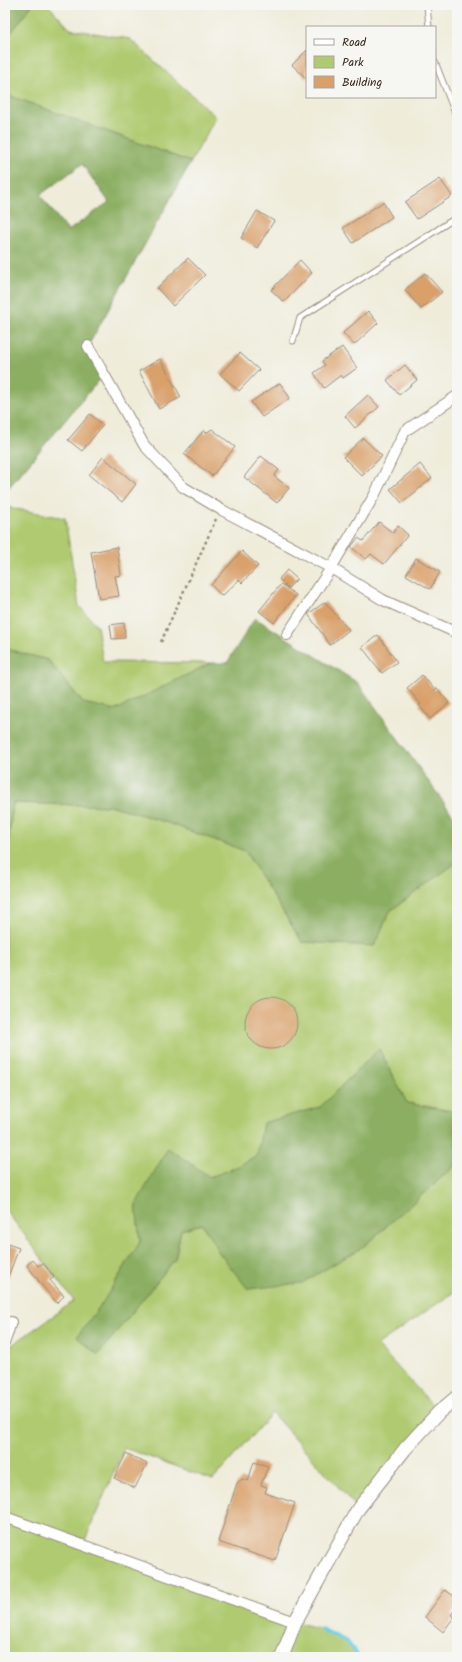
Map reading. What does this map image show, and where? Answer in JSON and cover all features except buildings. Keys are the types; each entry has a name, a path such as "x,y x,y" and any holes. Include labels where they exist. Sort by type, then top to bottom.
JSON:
{"street":[{"path":"88,346 144,445 183,487 220,509 331,568 383,600 457,632"},
{"path":"287,635 331,568 374,496 404,431 457,396"},
{"path":"5,1341 11,1322"},
{"path":"282,1657 295,1622 358,1509 405,1449 439,1412 457,1398"},
{"path":"5,1517 295,1622"}],"lane":[{"path":"427,5 428,26"},
{"path":"436,65 457,118"},
{"path":"293,341 300,318 457,217"}],"path":[{"path":"161,642 220,509"}],"green space":[{"path":"5,5 32,5 5,41"},
{"path":"32,5 48,5 70,29 130,39 216,117 191,162 5,94 5,41"},
{"path":"5,94 191,162 88,346 105,373 5,492","holes":["82,164 109,202 68,231 40,195"]},
{"path":"5,507 65,518 79,606 97,626 103,662 211,663 116,710 83,703 48,660 10,650 5,644"},
{"path":"255,618 358,683 457,821 457,862 390,911 374,946 302,942 245,851 168,823 113,806 13,803 5,868 5,644 10,650 48,660 83,703 116,710 211,663 227,663"},
{"path":"13,803 113,806 168,823 245,851 302,942 374,946 390,911 457,862 457,1112 407,1103 379,1049 320,1107 263,1123 257,1156 235,1168 136,1204 140,1242 103,1302 77,1337 98,1355 175,1259 181,1230 202,1224 220,1254 363,1247 457,1164 457,1290 377,1345 439,1412 358,1509 272,1413 213,1480 124,1448 83,1545 295,1622 321,1629 347,1642 359,1657 5,1657 5,1350 74,1301 5,1209 5,868"},
{"path":"379,1049 407,1103 457,1112 457,1164 363,1247 302,1283 248,1289 220,1254 202,1224 181,1230 175,1259 98,1355 77,1337 103,1302 140,1242 136,1204 168,1148 210,1177 235,1168 257,1155 263,1123 320,1107"}],"waterway":[{"path":"321,1629 347,1642 359,1657"}]}
